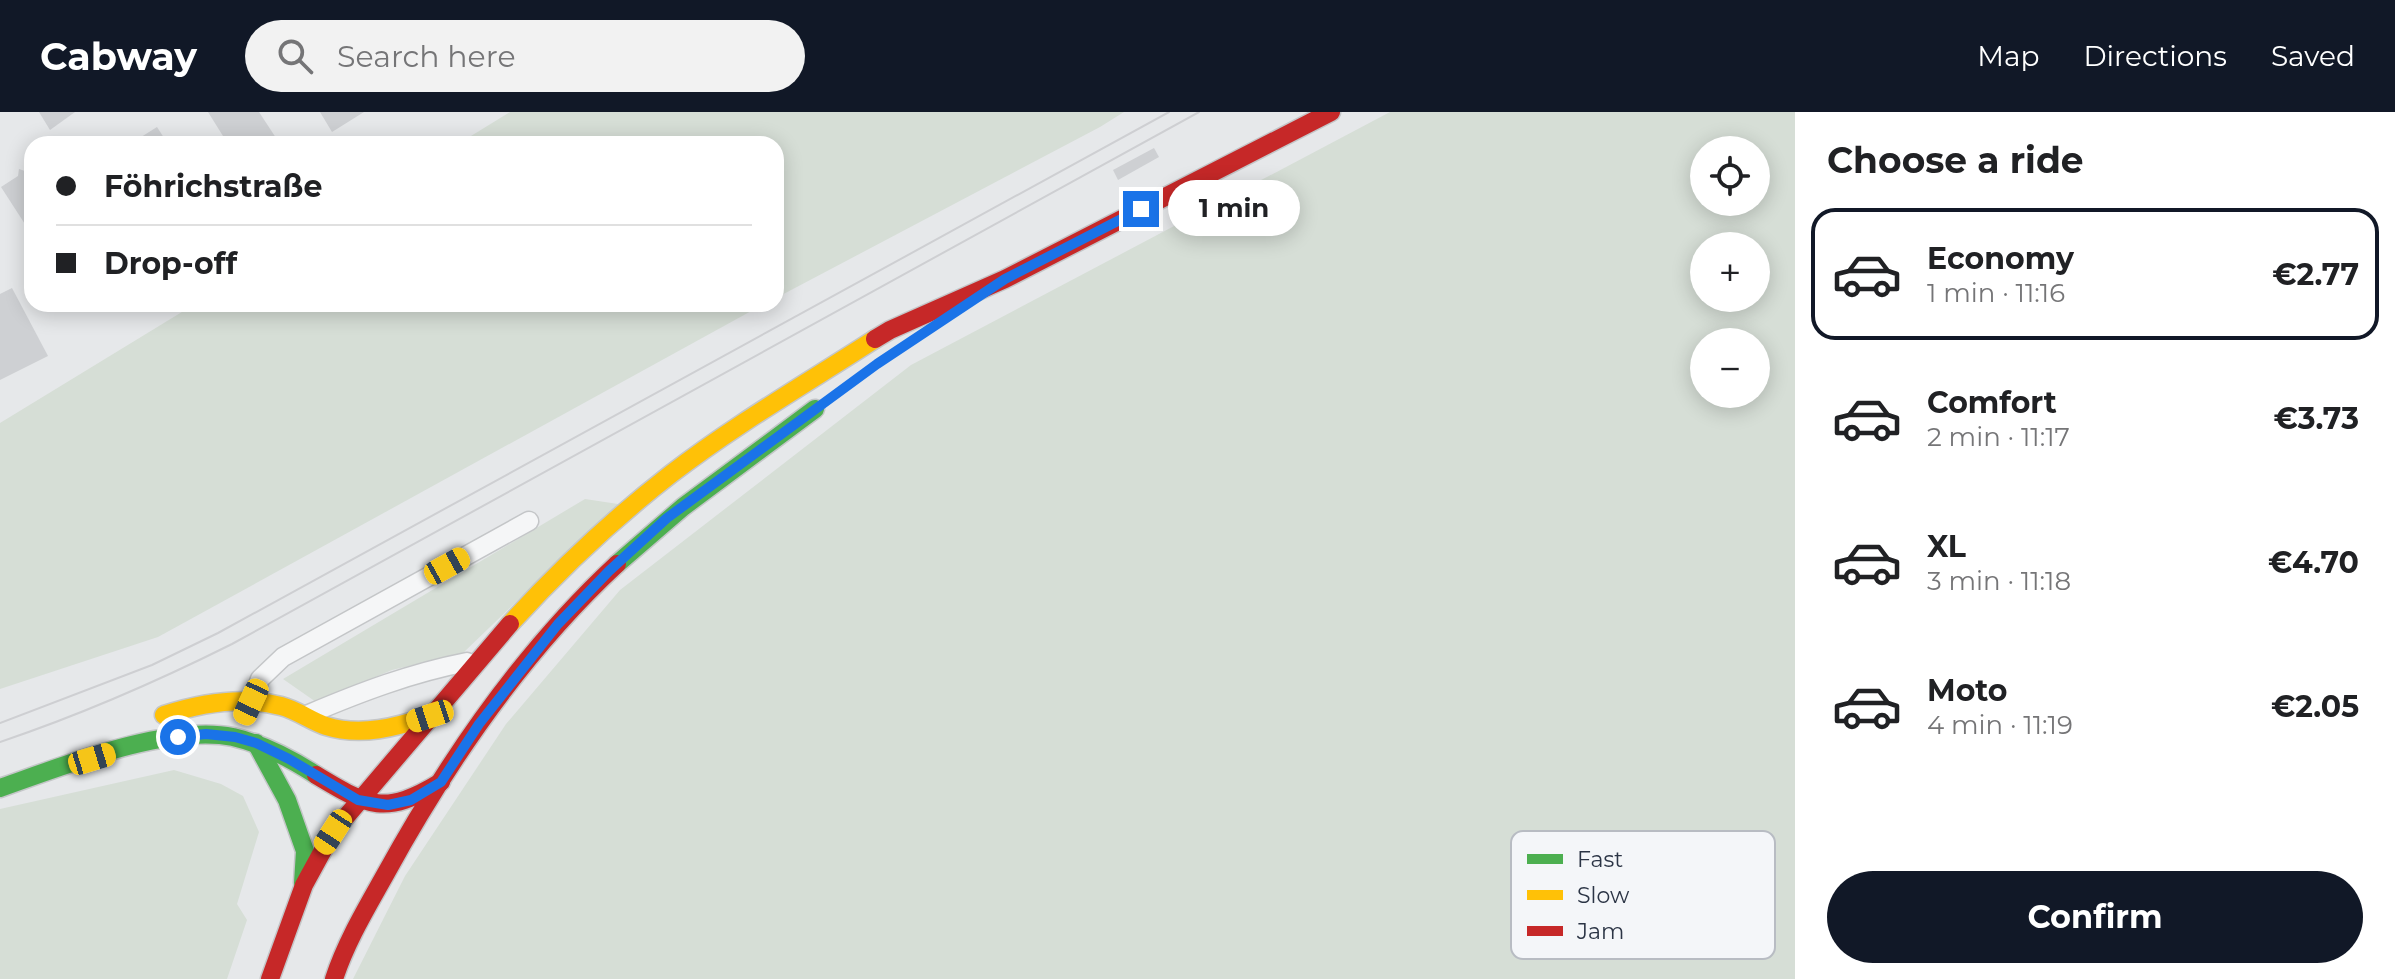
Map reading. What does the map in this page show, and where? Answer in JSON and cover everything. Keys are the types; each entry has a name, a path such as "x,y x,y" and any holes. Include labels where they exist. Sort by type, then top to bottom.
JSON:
{"main road":[{"path":"270,979 303,883 315,858 477,660 576,554 673,473 736,428 890,330 1005,279 1331,112"},
{"path":"916,338 1005,279"},
{"path":"334,979 340,960 408,830 516,674 558,624 609,571 667,518 827,401"},
{"path":"142,722 184,708 251,702 282,707 329,727 361,731 397,727 430,716"},
{"path":"329,727 346,751"},
{"path":"0,769 113,731"},
{"path":"0,788 115,752 178,737 206,734 256,743 388,805 411,800 441,782"},
{"path":"256,743 287,800 305,851 303,883"},
{"path":"378,849 382,877"}],"lane":[{"path":"235,737 260,679 283,657 529,521"},
{"path":"304,716 372,687 477,660"}],"shaded area":[{"path":"510,112 1124,112 784,294 784,136 471,136"},
{"path":"1390,112 1795,112 1795,979 353,979 405,876 506,724 620,590 911,365"},
{"path":"182,312 749,312 158,637 0,689 0,423"},
{"path":"585,499 618,504 463,653 392,670 316,702 283,679"},
{"path":"174,770 221,784 243,796 259,832 237,904 247,920 227,979 0,979 0,809"}],"building":[{"path":"39,112 75,112 50,130"},
{"path":"208,112 259,112 275,136 223,136"},
{"path":"320,112 364,112 332,132"},
{"path":"157,127 163,136 143,136"},
{"path":"1154,148 1159,157 1118,180 1113,170"},
{"path":"19,169 24,171 24,223 1,187 18,176"},
{"path":"12,288 48,356 0,380 0,294"}],"tram line":[{"path":"0,723 152,665 218,633 1169,112"},
{"path":"0,742 118,697 232,644 1199,112"}],"traffic: fast":[{"path":"617,564 683,507 815,409"},
{"path":"0,788 115,749 178,736 233,737 286,757 316,775"},
{"path":"256,743 287,800 305,851 303,883"}],"traffic: slow":[{"path":"510,624 588,545 671,474 746,421 875,339"},
{"path":"164,715 207,704 237,701 267,703 293,710 326,726 352,731 392,727 430,716"}],"traffic: jam":[{"path":"875,339 1005,279 1331,112"},
{"path":"334,979 350,939 371,900 461,750 549,634 617,564"},
{"path":"270,979 304,885 333,832 510,624"},
{"path":"316,775 350,794 377,803 405,800 441,782"}],"route":[{"path":"178,737 206,734 235,737 289,759 358,800 388,805 411,800 441,782 516,674 558,624 609,571 667,518 877,364 1005,279 1141,209"}]}
